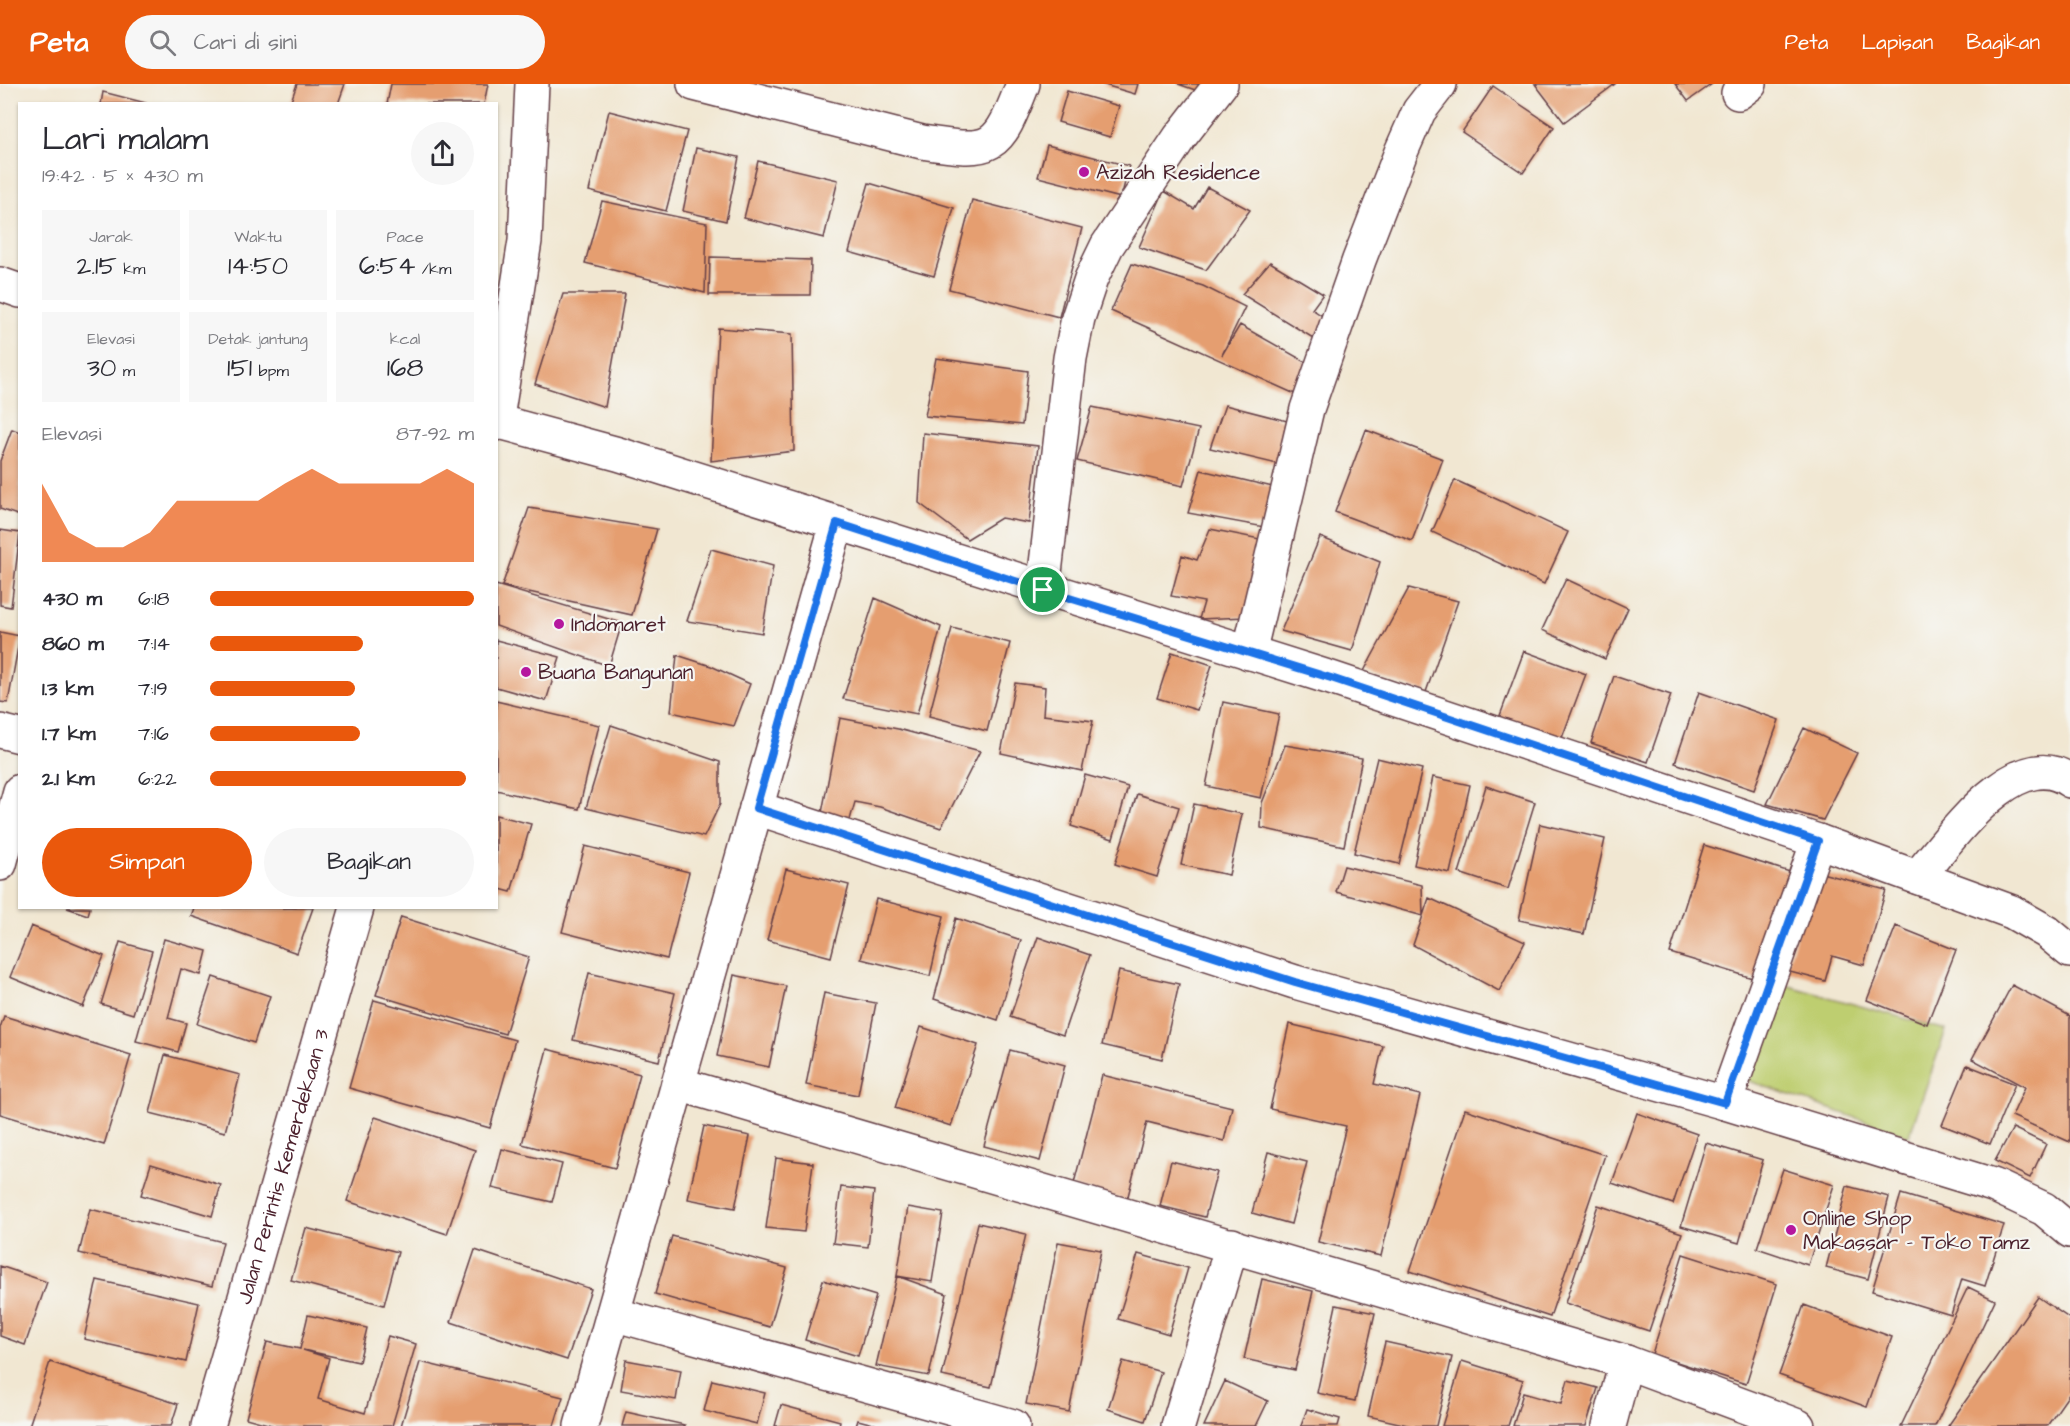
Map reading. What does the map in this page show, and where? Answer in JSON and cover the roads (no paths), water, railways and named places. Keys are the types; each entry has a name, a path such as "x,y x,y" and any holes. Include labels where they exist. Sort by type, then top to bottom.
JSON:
{"street":[{"path":"498,416 525,241 532,84"},
{"path":"694,84 757,90 922,142 972,148 987,144 999,137 1023,84"},
{"path":"1043,590 1070,358 1078,318 1091,279 1107,246 1180,137 1221,84"},
{"path":"1249,653 1307,409 1359,260 1401,152 1419,111 1440,84"},
{"path":"0,284 18,290"},
{"path":"498,422 618,454 1043,590 1249,653 1818,841 2012,912 2047,932 2070,951"},
{"path":"581,1426 837,523"},
{"path":"0,731 18,736"},
{"path":"1917,878 1994,790 2026,774 2048,772 2070,781"},
{"path":"0,864 18,798"},
{"path":"756,808 1295,982 1725,1103 1993,1185 2044,1209 2070,1231"},
{"path":"1725,1103 1818,841"},
{"name":"Jalan Perintis Kemerdekaan 3","path":"208,1426 357,909"},
{"path":"678,1084 1626,1362 1798,1426"},
{"path":"1178,1426 1232,1245"},
{"path":"613,1314 1013,1426"},
{"path":"1609,1426 1626,1362"}],"place":[{"name":"Azizah Residence","path":"1084,172"},
{"name":"Indomaret","path":"559,624"},
{"name":"Buana Bangunan","path":"526,672"},
{"name":"Online Shop Makassar - Toko Tamz","path":"1791,1230"}]}
